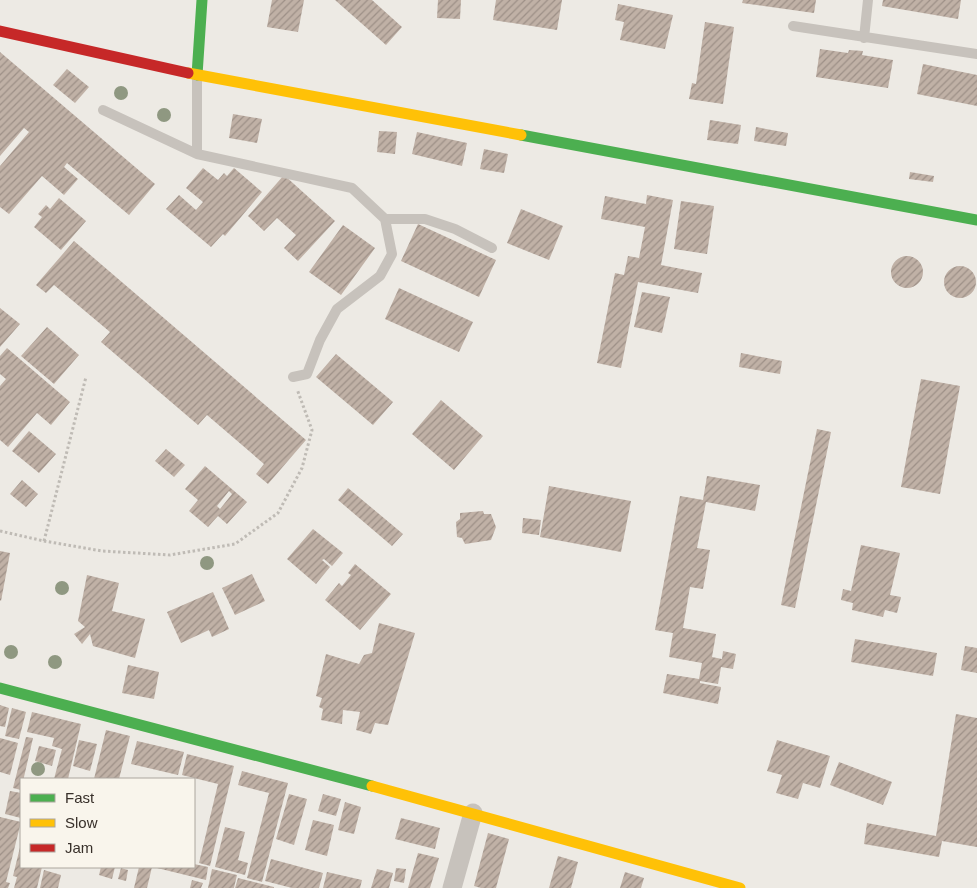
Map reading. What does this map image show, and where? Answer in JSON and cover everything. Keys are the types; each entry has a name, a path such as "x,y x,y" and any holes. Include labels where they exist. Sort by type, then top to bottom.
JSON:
{"street":[{"path":"197,75 202,0"},
{"path":"0,31 197,75 977,220"},
{"path":"0,688 473,813 740,888"},
{"path":"452,888 473,813"}],"lane":[{"path":"864,38 868,0"},
{"path":"793,26 977,54"},
{"path":"197,75 197,154"},
{"path":"102,110 197,154 352,188 385,219 392,254 380,276 337,309 320,340 307,374 293,377"},
{"path":"385,219 425,219 455,229 492,248"}],"path":[{"path":"44,541 86,377"},
{"path":"0,531 102,551 170,554 235,544 278,513 302,468 312,430 293,377"}],"building":[{"path":"272,0 304,0 298,32 267,27"},
{"path":"335,0 372,0 402,27 386,45"},
{"path":"438,0 461,0 460,19 437,18"},
{"path":"496,0 562,0 557,30 493,20"},
{"path":"743,0 816,0 814,13 742,3"},
{"path":"883,0 961,0 958,19 882,6"},
{"path":"618,4 673,15 665,49 620,40 624,22 615,20"},
{"path":"705,22 734,27 723,104 689,99 692,83 696,84"},
{"path":"820,49 848,53 849,50 863,51 862,55 893,60 888,88 816,77"},
{"path":"0,52 155,184 129,215 67,163 64,167 78,179 64,195 42,176 9,214 0,207 0,166 29,132 24,128 0,156"},
{"path":"923,64 977,75 977,106 917,94"},
{"path":"67,69 89,87 75,103 53,85"},
{"path":"233,114 262,119 257,143 229,138"},
{"path":"710,120 741,125 738,144 707,140"},
{"path":"756,127 788,133 786,146 754,141"},
{"path":"379,131 397,132 395,154 377,152"},
{"path":"417,132 467,143 462,166 412,154"},
{"path":"484,149 508,154 504,173 480,169"},
{"path":"203,168 218,180 224,173 227,176 234,168 262,192 225,236 223,234 211,247 166,209 179,195 196,210 203,202 186,188"},
{"path":"910,172 934,176 933,182 909,179"},
{"path":"284,175 335,221 298,261 284,248 296,235 277,218 264,231 248,216"},
{"path":"647,195 673,200 661,265 702,273 698,293 638,282 621,368 597,363 615,273 624,275 628,256 639,258 645,227 601,219 605,196 646,204"},
{"path":"59,198 86,221 61,250 34,227 42,217 38,214 46,205 50,209"},
{"path":"681,201 714,206 707,254 674,249"},
{"path":"521,209 563,226 549,260 507,243"},
{"path":"418,224 496,260 479,297 401,261"},
{"path":"343,225 375,248 341,295 309,272"},
{"path":"74,241 306,440 268,484 256,474 264,464 207,415 198,425 101,342 110,332 54,285 46,293 36,285"},
{"path":"907,256 918,261 923,272 918,283 907,288 896,283 891,272 896,261"},
{"path":"960,266 971,271 976,282 971,293 960,298 949,293 944,282 949,271"},
{"path":"399,288 473,322 459,352 385,319"},
{"path":"642,292 670,297 662,333 634,327"},
{"path":"0,308 20,324 0,347"},
{"path":"47,327 79,355 54,384 21,356"},
{"path":"7,348 70,402 51,425 37,413 8,447 0,440 0,386 6,379 0,374 0,356"},
{"path":"741,353 782,361 780,374 739,367"},
{"path":"336,354 393,402 373,425 316,377"},
{"path":"921,379 960,386 940,494 901,487"},
{"path":"441,400 483,436 454,470 412,434"},
{"path":"817,429 831,432 795,608 781,605"},
{"path":"29,431 56,454 39,473 12,451"},
{"path":"166,449 185,465 174,477 155,461"},
{"path":"205,466 247,502 227,524 218,516 208,527 189,511 198,500 185,489","holes":["229,491 232,494 220,509 217,506"]},
{"path":"707,476 760,485 755,511 706,502 697,548 710,550 703,589 690,587 683,628 716,634 712,657 722,659 723,651 736,654 733,669 721,667 718,684 700,681 700,683 721,687 718,704 663,693 667,674 699,679 702,663 669,657 673,633 655,630 680,496 703,500"},
{"path":"22,480 38,494 26,507 10,494"},
{"path":"549,486 631,501 621,552 540,537"},
{"path":"348,488 403,534 392,546 338,500"},
{"path":"483,511 484,514 491,514 496,527 491,540 465,544 462,538 457,537 456,522 460,519 460,513"},
{"path":"523,518 541,520 539,535 522,533"},
{"path":"313,529 343,553 332,566 324,559 322,560 330,567 316,584 287,559"},
{"path":"861,545 900,553 890,595 901,597 897,613 885,610 883,617 852,610 853,603 841,600 843,589 851,591"},
{"path":"0,551 10,553 1,601 0,600"},
{"path":"355,564 391,594 360,630 325,600 339,583 342,586 351,575 348,573"},
{"path":"252,574 265,601 235,615 222,588"},
{"path":"87,575 119,583 112,611 145,619 135,658 93,646 90,634 82,644 74,634 85,627 78,621"},
{"path":"213,592 229,629 212,637 209,630 181,643 167,612"},
{"path":"379,623 415,633 388,725 375,723 371,734 356,730 360,712 343,710 342,724 321,720 323,709 319,707 322,698 316,696 326,654 359,664 364,655 372,653"},
{"path":"855,639 937,653 933,676 851,662"},
{"path":"965,646 977,648 977,673 961,670"},
{"path":"128,665 159,672 154,699 122,693"},
{"path":"0,705 9,708 5,727 0,726"},
{"path":"12,708 26,712 19,739 5,736"},
{"path":"32,712 81,724 68,778 54,778 62,749 52,746 54,738 27,732"},
{"path":"956,714 977,718 977,847 942,841 939,857 864,844 867,823 936,836"},
{"path":"106,730 130,736 119,778 94,778"},
{"path":"26,737 33,738 24,778 20,778 20,790 13,788"},
{"path":"0,738 18,743 10,775 0,772"},
{"path":"79,740 97,744 90,771 73,766"},
{"path":"777,740 830,756 820,788 803,783 798,799 776,793 782,775 767,771"},
{"path":"137,741 184,752 178,775 131,764"},
{"path":"39,746 56,750 52,766 35,761"},
{"path":"187,754 234,766 210,866 199,863 218,784 182,775"},
{"path":"839,762 892,782 883,805 830,785"},
{"path":"242,771 288,783 262,882 247,878 269,793 238,785"},
{"path":"10,791 20,793 20,818 5,814"},
{"path":"289,794 307,799 294,845 276,839"},
{"path":"323,794 341,799 336,816 318,811"},
{"path":"345,802 361,807 354,834 338,830"},
{"path":"0,817 20,822 20,826 6,882 10,883 8,888 0,888"},
{"path":"401,818 440,828 435,849 395,839"},
{"path":"313,820 334,825 327,856 305,850"},
{"path":"225,827 245,832 238,860 248,863 245,875 215,867"},
{"path":"488,833 509,839 496,888 474,886"},
{"path":"20,847 20,868 42,868 37,888 14,888 17,877 13,876"},
{"path":"418,853 439,858 430,888 408,888"},
{"path":"558,856 578,862 571,888 549,888"},
{"path":"271,859 323,873 319,888 292,888 265,881"},
{"path":"195,864 208,867 206,880 157,868 195,868"},
{"path":"101,868 115,868 112,879 99,875"},
{"path":"121,868 128,870 126,881 118,879"},
{"path":"139,868 152,868 147,888 134,888"},
{"path":"396,868 406,869 404,883 394,881"},
{"path":"212,869 237,875 234,888 208,888"},
{"path":"377,869 393,873 389,888 371,888"},
{"path":"44,870 61,875 58,888 40,888"},
{"path":"327,872 362,880 360,888 323,888"},
{"path":"625,872 644,878 641,888 620,888"},
{"path":"238,878 274,887 274,888 235,888"},
{"path":"192,880 203,883 201,888 190,888"}],"traffic: fast":[{"path":"197,75 202,0"},
{"path":"521,135 977,220"},
{"path":"0,688 372,786"}],"traffic: slow":[{"path":"188,73 521,135"},
{"path":"372,786 740,888"}],"traffic: jam":[{"path":"0,31 188,73"}]}
